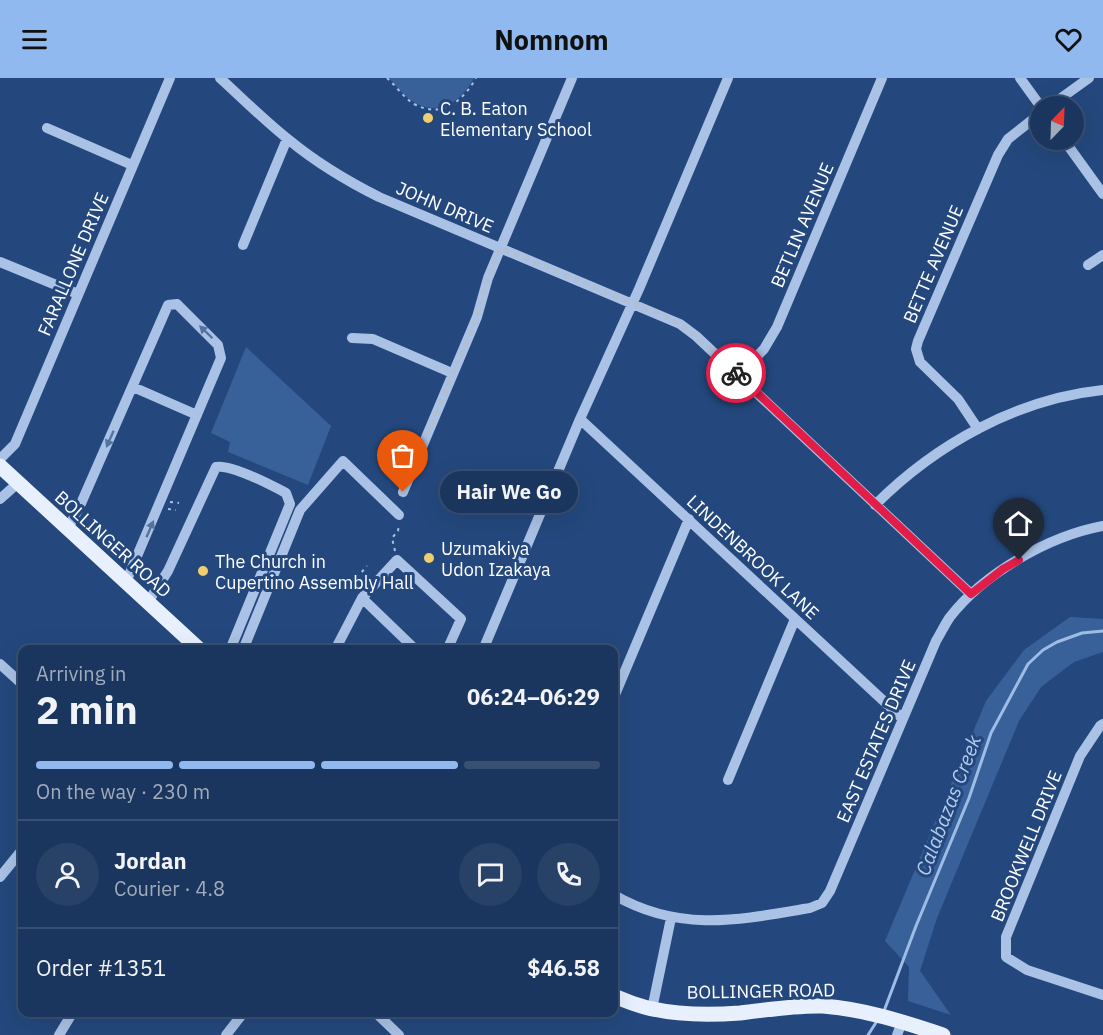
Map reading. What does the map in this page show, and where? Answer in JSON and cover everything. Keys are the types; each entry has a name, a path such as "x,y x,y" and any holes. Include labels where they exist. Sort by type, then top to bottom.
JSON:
{"main road":[{"name":"BOLLINGER ROAD","path":"0,466 195,645"},
{"name":"BOLLINGER ROAD","path":"618,997 652,1009 680,1012 738,1013 822,1006 860,1011 899,1026 943,1035"}],"street":[{"name":"FARALLONE DRIVE","path":"0,459 15,444 170,78"},
{"name":"JOHN DRIVE","path":"220,78 288,139 331,170 379,197 680,324 971,594"},
{"path":"403,492 477,317 488,278 500,248 572,78"},
{"path":"485,645 728,78"},
{"name":"BETLIN AVENUE","path":"738,376 764,349 777,327 882,78"},
{"path":"1020,78 1033,96"},
{"path":"1064,96 1089,78"},
{"name":"BETTE AVENUE","path":"978,429 958,399 920,362 917,357 918,341 998,155 1008,139 1030,121"},
{"path":"47,128 132,165"},
{"path":"243,245 288,139"},
{"path":"1071,150 1103,194"},
{"path":"1088,265 1103,255"},
{"path":"0,262 78,294"},
{"path":"68,528 79,508 168,305 177,304 218,345 221,358 126,582"},
{"path":"352,338 373,339 452,373"},
{"path":"133,387 197,415"},
{"path":"875,505 913,471 978,429 1031,406 1072,395 1103,390"},
{"name":"LINDENBROOK LANE","path":"580,419 903,719"},
{"path":"245,645 300,510 343,461 399,515"},
{"path":"148,602 168,571 212,471 216,467 222,466 234,470 286,493 290,504 232,645"},
{"path":"0,499 18,483"},
{"path":"618,688 689,519"},
{"name":"EAST ESTATES DRIVE","path":"671,918 704,922 731,921 810,908 822,903 830,891 936,641 950,617 971,594 1003,569 1035,550 1062,538 1103,526"},
{"path":"338,645 362,598 397,560 461,619 449,645"},
{"path":"362,598 412,645"},
{"path":"728,780 795,619"},
{"path":"0,664 18,680"},
{"name":"BROOKWELL DRIVE","path":"1103,724 1080,756 1006,937 1006,957 1028,970 1103,995"},
{"path":"0,877 18,855"},
{"path":"618,898 671,918 652,1009"},
{"path":"59,1035 70,1017"},
{"path":"226,1035 240,1017"},
{"path":"380,1017 399,1035"}],"path":[{"path":"387,78 415,105 436,109 454,104 463,97 476,78"},
{"path":"397,560 391,539 398,531 399,515"},
{"path":"347,589 367,566"}],"shaded area":[{"path":"389,78 474,78 458,99 443,107 435,108 413,102"},
{"path":"246,347 331,426 308,485 228,452 230,442 211,433"},
{"path":"1070,617 1103,619 1103,652 1074,662 1041,687 1019,721 937,918 920,971 951,1015 908,1001 909,967 885,941 986,701 1024,650"}],"waterway":[{"name":"Calabazas Creek","path":"884,1011 969,798 991,733 1028,664 1043,650 1057,642 1082,633 1103,631"},
{"name":"Calabazas Creek","path":"868,1035 877,1021"}],"way so far":[{"path":"403,492 477,317 488,278 500,248 672,319 696,336 736,373"}],"place":[{"name":"C. B. Eaton Elementary School","path":"428,118"},
{"name":"Hair We Go","path":"403,492"},
{"name":"Uzumakiya Udon Izakaya","path":"429,558"},
{"name":"The Church in Cupertino Assembly Hall","path":"203,571"}],"route":[{"path":"736,373 971,594 1003,569 1019,560"}]}
